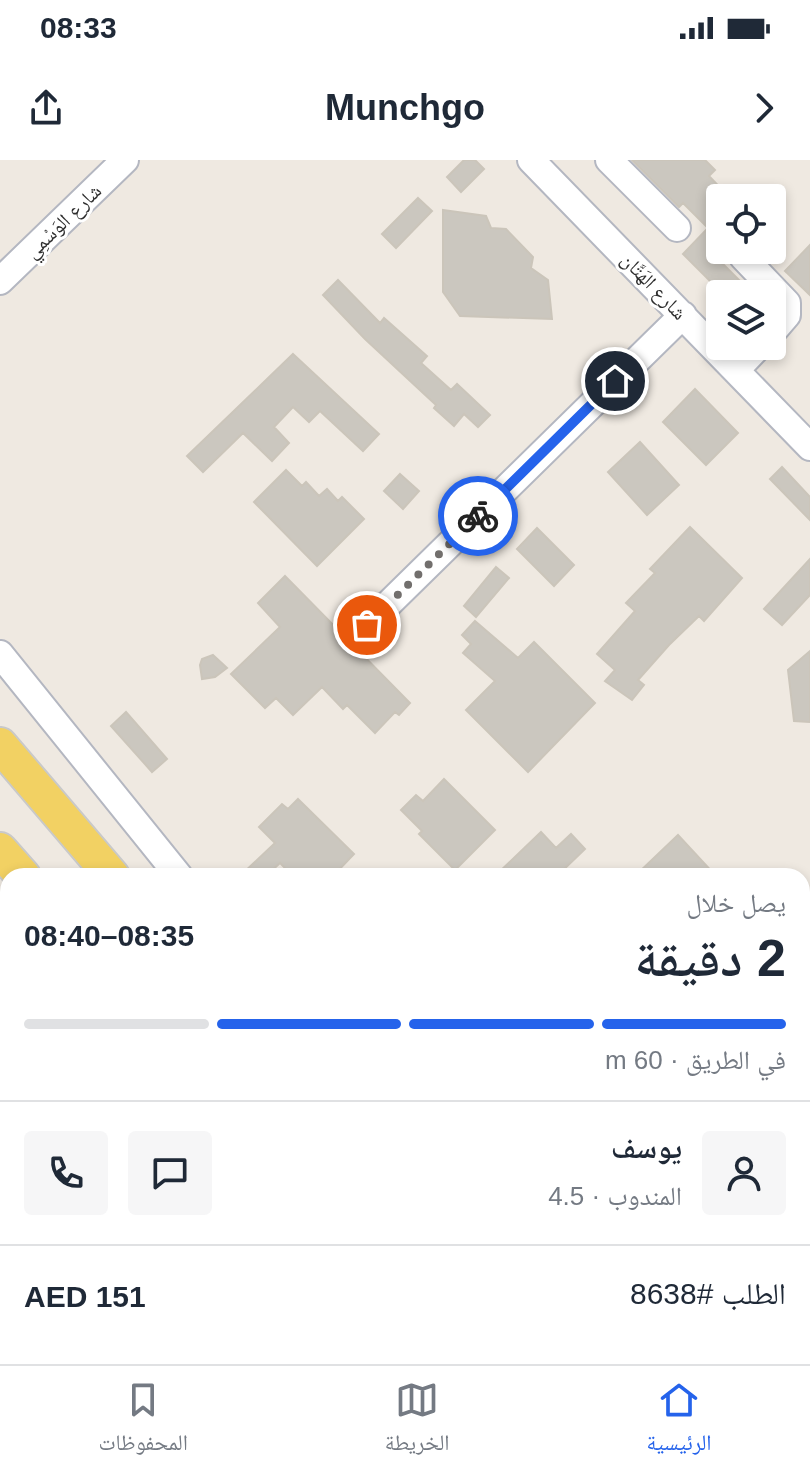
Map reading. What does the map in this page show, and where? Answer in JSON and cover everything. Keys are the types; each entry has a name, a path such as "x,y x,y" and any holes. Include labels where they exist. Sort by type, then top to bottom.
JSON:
{"main road":[{"path":"0,745 105,868"},
{"path":"0,850 16,868"}],"street":[{"name":"شارع الوَسْمِي","path":"0,281 125,160"},
{"name":"شارع الهَتَّان","path":"531,160 810,447"},
{"path":"609,160 677,228"},
{"path":"750,264 765,280"},
{"path":"367,625 683,315"},
{"path":"736,370 746,360"},
{"path":"0,654 173,868"}],"building":[{"path":"464,160 475,160 484,169 461,192 447,177"},
{"path":"632,160 705,160 715,170 709,176 717,184 706,184 706,226 683,203 679,207"},
{"path":"418,198 432,211 396,248 382,234"},
{"path":"443,210 486,216 491,228 506,229 533,257 531,268 548,280 552,319 460,316 443,292"},
{"path":"706,230 706,264 723,264 739,280 709,280 683,254"},
{"path":"810,245 810,295 785,271"},
{"path":"338,280 380,323 384,318 427,356 421,363 451,390 457,384 490,415 478,427 464,414 454,426 323,295"},
{"path":"293,354 379,434 363,451 320,411 309,422 293,407 274,427 289,443 272,461 243,433 203,472 187,456"},
{"path":"695,389 738,433 706,465 663,422"},
{"path":"640,442 679,485 647,515 608,472"},
{"path":"782,467 810,497 810,520 770,479"},
{"path":"286,470 302,486 306,482 319,496 327,489 338,501 342,497 364,519 317,566 254,502"},
{"path":"400,474 419,491 403,509 384,491"},
{"path":"690,527 742,578 704,621 699,616 669,645 638,680 644,685 632,700 605,681 615,670 597,654 635,611 626,603 655,573 650,569"},
{"path":"537,528 574,565 554,586 517,549"},
{"path":"810,559 810,595 782,625 764,609"},
{"path":"496,567 509,578 476,617 464,606"},
{"path":"285,576 410,703 399,715 395,712 375,733 347,705 343,709 322,687 293,715 276,698 265,708 231,674 280,627 258,603"},
{"path":"475,621 518,658 534,642 595,703 528,772 466,710 495,681 463,653 471,644 462,635"},
{"path":"810,651 810,722 794,721 788,670"},
{"path":"213,655 227,668 215,677 202,679 202,659"},
{"path":"126,712 167,759 152,772 111,726"},
{"path":"444,779 495,830 457,868 453,868 419,834 422,831 401,810 416,795 423,801"},
{"path":"298,799 354,854 341,868 285,868 280,863 275,868 248,868 275,843 259,827 282,804 288,809"},
{"path":"541,832 556,848 571,834 585,849 565,868 503,868"},
{"path":"678,835 709,868 643,868"}],"way so far":[{"path":"367,625 478,516"}],"route":[{"path":"478,516 615,381"}]}
